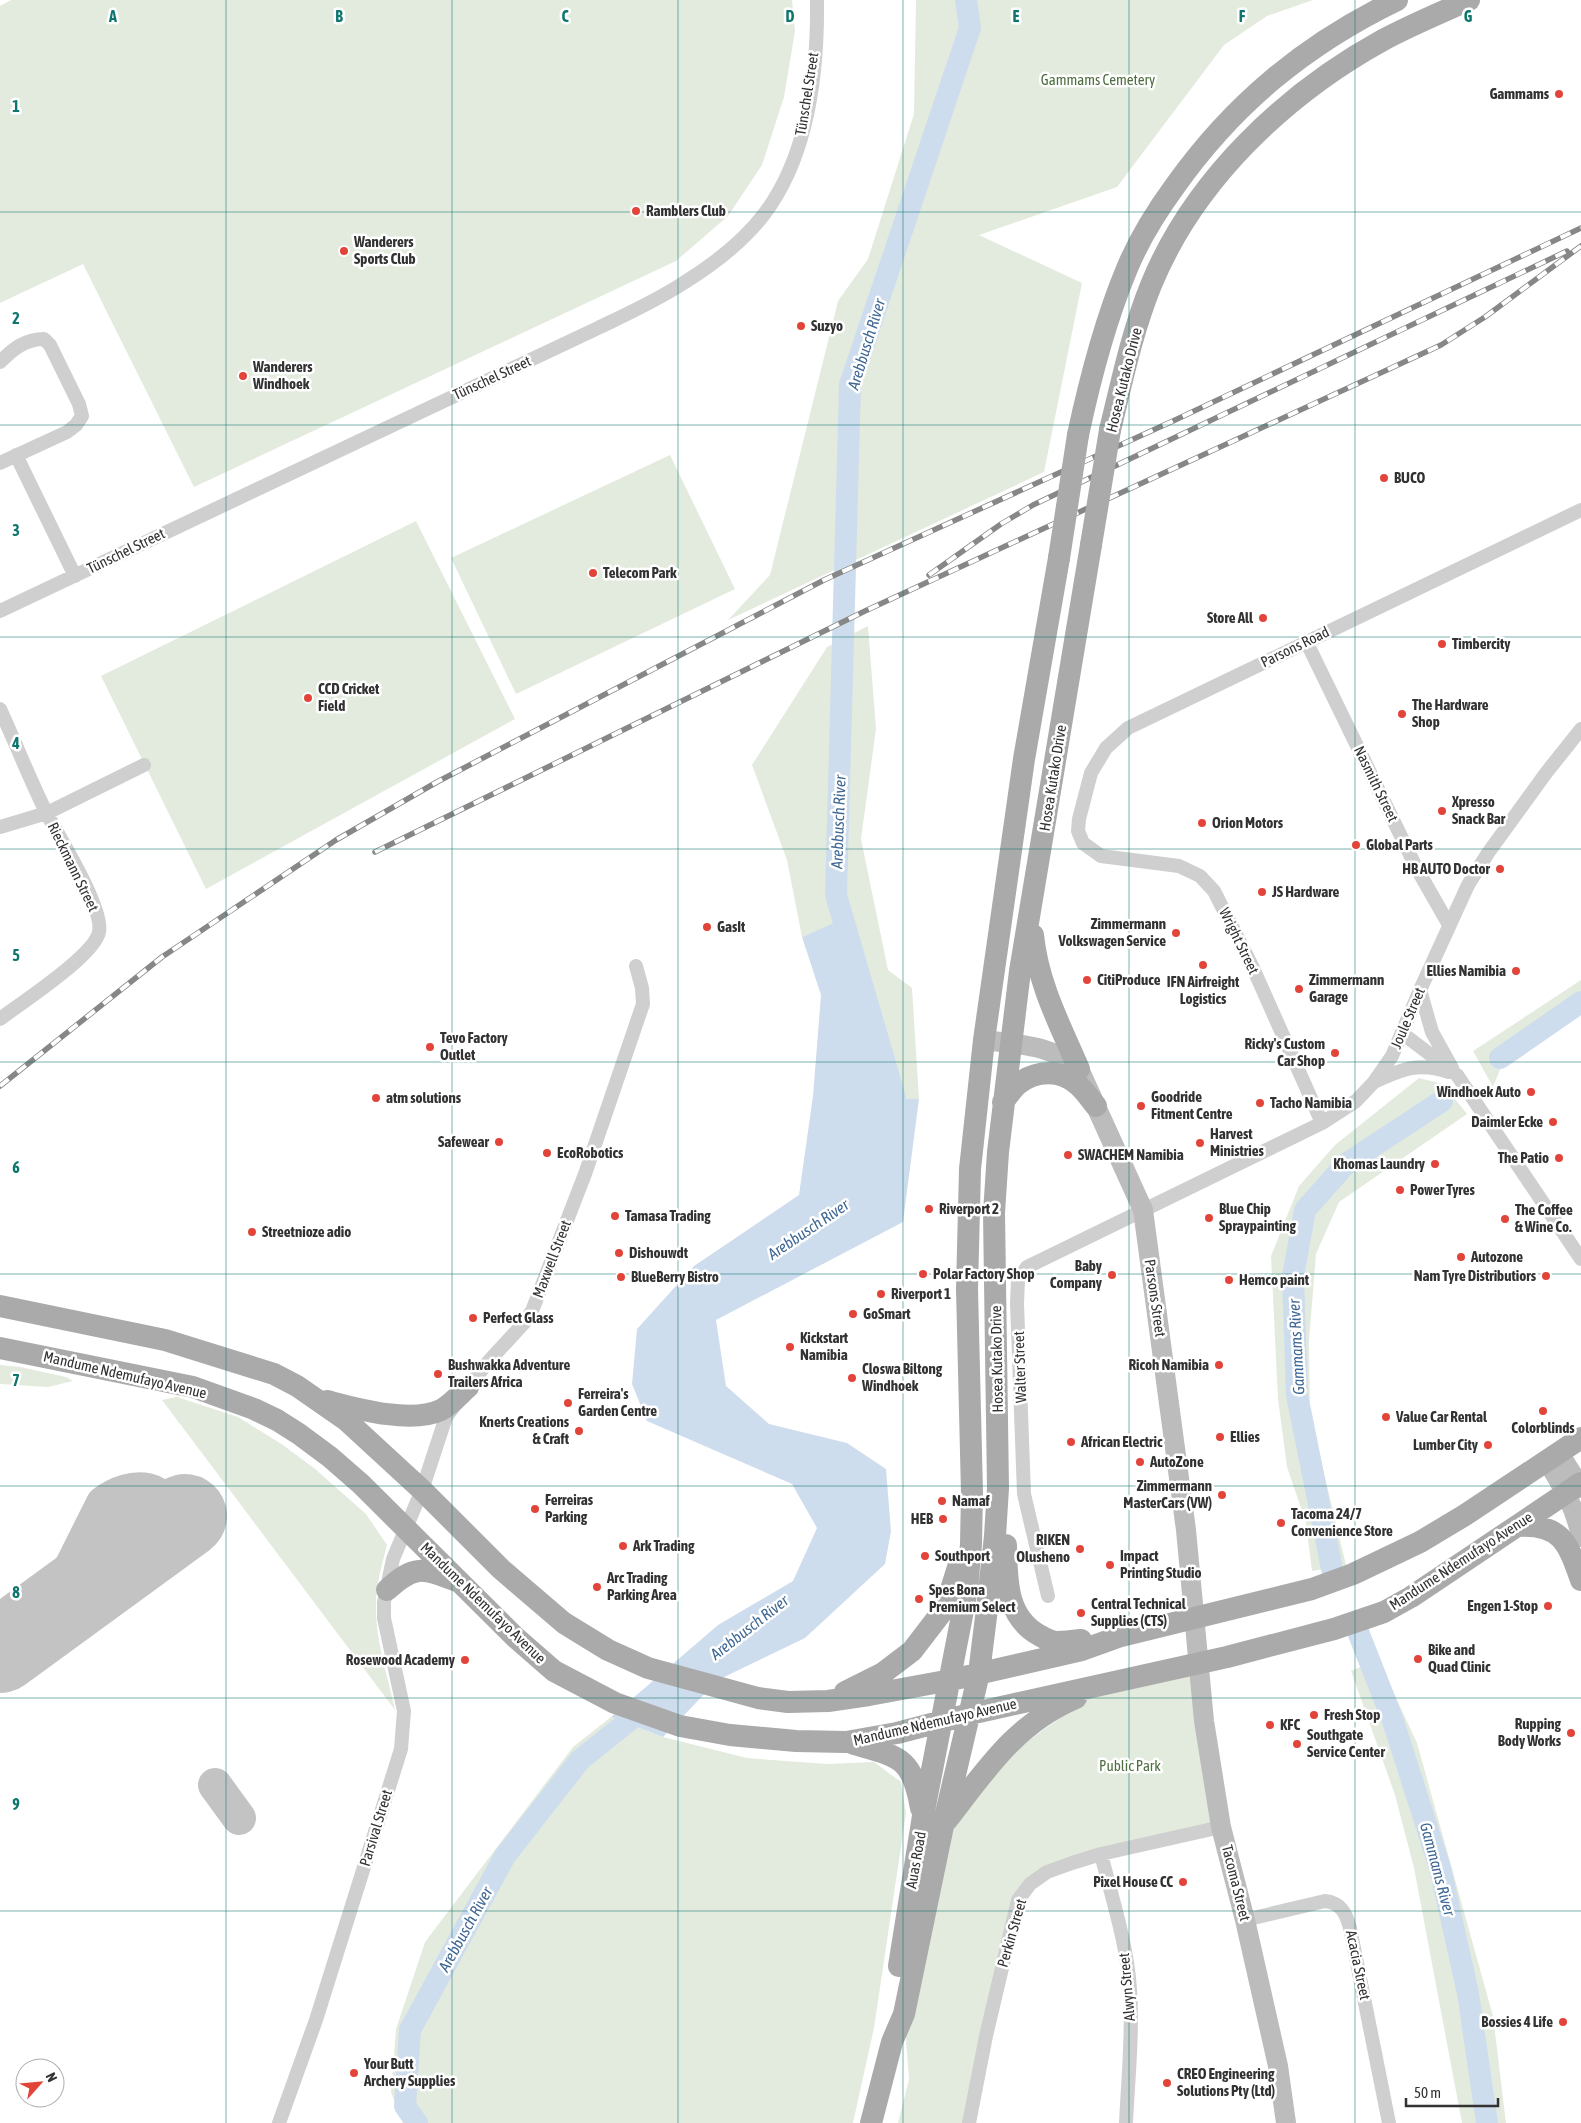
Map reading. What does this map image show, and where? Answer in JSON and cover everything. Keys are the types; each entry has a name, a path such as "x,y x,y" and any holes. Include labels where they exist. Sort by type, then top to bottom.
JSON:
{"main road":[{"name":"Hosea Kutako Drive","path":"951,1680 967,1590 971,1544 972,1493 967,1289 968,1223 970,1169 984,1040 1024,759 1060,558 1078,435 1098,347 1126,271 1144,234 1185,171 1236,112 1283,70 1346,27 1397,0"},
{"name":"Hosea Kutako Drive","path":"970,1714 979,1673 996,1536 998,1389 994,1213 1003,1102 1031,909 1110,430 1130,342 1156,272 1184,223 1230,159 1269,120 1343,64 1384,40 1468,0"},
{"path":"1031,909 1037,965 1079,1070"},
{"path":"1003,1102 1017,1085 1040,1073 1053,1073 1069,1078 1078,1085 1096,1106"},
{"name":"Mandume Ndemufayo Avenue","path":"0,1306 165,1340 274,1374 319,1399 346,1420 422,1490 501,1569 547,1611 564,1623 608,1650 648,1668 758,1698 788,1702 828,1701 951,1680 1082,1650 1121,1636 1197,1640 1228,1657 1334,1629 1384,1612 1577,1487"},
{"name":"Mandume Ndemufayo Avenue","path":"0,1348 193,1387 254,1409 278,1420 323,1451 406,1527 514,1637 548,1666 615,1703 680,1726 762,1739 846,1742 897,1733 943,1720 1109,1684 1197,1640 1312,1589 1353,1574 1420,1542 1581,1438"},
{"path":"319,1399 383,1414 408,1415 442,1410 468,1387"},
{"path":"998,1389 1008,1589 1012,1606 1032,1631 1056,1642 1121,1636"},
{"path":"828,1701 883,1673 912,1651 945,1608 964,1542 972,1493"},
{"path":"1517,1526 1543,1527 1555,1532 1564,1539 1581,1580"},
{"path":"387,1590 402,1576 419,1570 433,1572 462,1583"},
{"name":"Auas Road","path":"871,2123 892,2042 892,2010 933,1821 943,1720 951,1680"},
{"path":"846,1742 898,1757 912,1774 933,1821 1006,1744 1042,1716 1109,1684"},
{"name":"Auas Road","path":"933,1821 970,1714"}],"street":[{"name":"Tünschel Street","path":"0,611 598,328 684,283 710,265 743,237 764,214 783,185 790,169 803,136 806,117 813,66 816,0"},
{"path":"0,362 21,344 34,339 44,339 50,346 79,404 82,416 76,425 67,432 0,463"},
{"path":"16,455 75,576"},
{"name":"Parsons Road","path":"1083,843 1078,831 1079,819 1091,773 1106,748 1128,728 1581,510"},
{"name":"Nasmith Street","path":"1306,641 1416,867 1450,925"},
{"name":"Rieckmann Street","path":"0,709 47,812 88,891 97,912 99,932 95,941 78,960 0,1019"},
{"name":"Joule Street","path":"1143,1210 1322,1124 1356,1101 1374,1082 1392,1056 1468,885 1488,853 1546,773 1581,730"},
{"path":"0,827 47,812 144,765"},
{"name":"Wright Street","path":"1083,843 1102,856 1179,866 1200,876 1214,891 1253,968 1322,1124"},
{"name":"Maxwell Street","path":"406,1527 422,1490 446,1417 468,1387 524,1322 532,1311 544,1283 585,1174 643,1004 642,988 636,966"},
{"path":"1420,990 1432,1032 1456,1075 1580,1256"},
{"path":"1402,1033 1456,1075"},
{"name":"Parsons Street","path":"984,1040 1045,1048 1070,1061 1079,1070 1143,1210 1186,1530 1197,1640"},
{"path":"1374,1082 1404,1069 1416,1067 1429,1067 1456,1075"},
{"name":"Walter Street","path":"1048,1596 1024,1494 1017,1303 1018,1280 1027,1267 1143,1210"},
{"path":"1553,1457 1577,1487 1575,1513 1581,1537"},
{"name":"Parsival Street","path":"280,2123 316,2020 401,1749 404,1710 391,1658 384,1618 393,1559 406,1527"},
{"name":"Tacoma Street","path":"1197,1640 1204,1721 1221,1827 1245,1920 1278,2066 1286,2123"},
{"name":"Perkin Street","path":"969,2123 986,2036 1018,1900 1030,1884 1048,1872 1101,1854 1221,1827"},
{"name":"Alwyn Street","path":"1101,1854 1122,1941 1130,1988 1131,2015 1126,2123"},
{"name":"Acacia Street","path":"1245,1920 1325,1901 1334,1902 1340,1907 1350,1928 1389,2123"}],"green space":[{"name":"Wanderers Sports Club","path":"11,0 792,0 795,31 784,97 762,165 728,216 676,261 194,487 83,264 0,303 0,6"},
{"name":"Gammams Cemetery","path":"916,0 1313,0 1267,16 1224,45 1117,187 979,235 1082,283 1044,472 728,620 770,575 838,301 868,259 914,114"},
{"name":"Telecom Park","path":"670,455 735,589 516,694 451,558"},
{"name":"CCD Cricket Field","path":"416,521 515,719 206,889 101,676"},
{"path":"868,626 876,729 861,839 888,970 912,988 919,1099 895,1098 843,920 802,937 787,860 752,765 827,647"},
{"path":"1581,980 1581,1013 1502,1065 1493,1087 1473,1051"},
{"path":"1419,1078 1443,1084 1467,1114 1339,1202 1316,1254 1309,1341 1310,1415 1346,1565 1312,1571 1306,1523 1287,1467 1278,1399 1271,1256 1299,1186 1335,1145"},
{"path":"0,1365 20,1367 66,1377 73,1381 48,1387 0,1384"},
{"path":"177,1397 238,1417 280,1443 314,1468 366,1514 387,1545 379,1576 376,1601 377,1622 380,1647 395,1710 162,1400"},
{"path":"1378,1659 1417,1743 1493,2016 1506,2123 1462,2123 1414,1868 1395,1795 1351,1671"},
{"name":"Public Park","path":"1198,1662 1221,1827 1047,1872 1018,1900 969,2123 898,2123 909,2079 904,2014 943,1826 1009,1754 1109,1684"},
{"path":"611,1717 663,1737 747,1758 827,1764 874,1762 901,1782 906,1813 874,2028 853,2123 403,2123 391,2092 396,2029 425,1942 573,1747"}],"water":[{"path":"843,919 895,1098 919,1099 903,1222 716,1320 726,1386 769,1424 847,1443 886,1469 891,1531 885,1564 805,1638 718,1680 663,1737 611,1717 718,1625 793,1581 817,1528 792,1484 647,1421 632,1384 637,1329 694,1266 799,1195 813,1096 821,995 802,937"}],"waterway":[{"name":"Arebbusch River","path":"884,1127 895,1098 836,895 850,385 970,28 966,0"},
{"name":"Gammams River","path":"1500,1058 1581,1002"},
{"name":"Gammams River","path":"1332,1569 1297,1395 1293,1276 1305,1210 1346,1164 1442,1101"},
{"name":"Gammams River","path":"1355,1624 1393,1721 1440,1868 1468,1993 1487,2123"},
{"name":"Arebbusch River","path":"417,2123 405,2106 410,2030 505,1856 580,1760 650,1704"}],"taxiway":[{"path":"41,1621 53,1603 103,1503 126,1491 148,1490 157,1494 164,1501 170,1512 172,1526"},
{"path":"215,1785 239,1818"}],"runway":[{"path":"0,1651 185,1516"}],"railway":[{"path":"0,1086 162,957 336,840 437,782 824,580 1173,421 1581,228"},
{"path":"375,852 865,611 1441,345 1485,317 1581,246"},
{"path":"929,575 1001,524 1033,505 1567,251"}],"place":[{"name":"Gammams","path":"1559,94"},
{"name":"Ramblers Club","path":"636,211"},
{"name":"Wanderers Sports Club","path":"344,251"},
{"name":"Suzyo","path":"801,326"},
{"name":"Wanderers Windhoek","path":"243,376"},
{"name":"BUCO","path":"1384,478"},
{"name":"Telecom Park","path":"593,573"},
{"name":"Store All","path":"1263,618"},
{"name":"Timbercity","path":"1442,644"},
{"name":"CCD Cricket Field","path":"308,698"},
{"name":"The Hardware Shop","path":"1402,714"},
{"name":"Xpresso Snack Bar","path":"1442,811"},
{"name":"Orion Motors","path":"1202,823"},
{"name":"Global Parts","path":"1356,845"},
{"name":"HB AUTO Doctor","path":"1500,869"},
{"name":"JS Hardware","path":"1262,892"},
{"name":"GasIt","path":"707,927"},
{"name":"Zimmermann Volkswagen Service","path":"1176,933"},
{"name":"IFN Airfreight Logistics","path":"1203,965"},
{"name":"Ellies Namibia","path":"1516,971"},
{"name":"CitiProduce","path":"1087,980"},
{"name":"Zimmermann Garage","path":"1299,989"},
{"name":"Tevo Factory Outlet","path":"430,1047"},
{"name":"Ricky's Custom Car Shop","path":"1335,1053"},
{"name":"Windhoek Auto","path":"1531,1092"},
{"name":"atm solutions","path":"376,1098"},
{"name":"Tacho Namibia","path":"1260,1103"},
{"name":"Goodride Fitment Centre","path":"1141,1106"},
{"name":"Daimler Ecke","path":"1553,1122"},
{"name":"Safewear","path":"499,1142"},
{"name":"Harvest Ministries","path":"1200,1143"},
{"name":"EcoRobotics","path":"547,1153"},
{"name":"SWACHEM Namibia","path":"1068,1155"},
{"name":"The Patio","path":"1559,1158"},
{"name":"Khomas Laundry","path":"1435,1164"},
{"name":"Power Tyres","path":"1400,1190"},
{"name":"Riverport 2","path":"929,1209"},
{"name":"Tamasa Trading","path":"615,1216"},
{"name":"Blue Chip Spraypainting","path":"1209,1218"},
{"name":"The Coffee & Wine Co.","path":"1505,1219"},
{"name":"Streetnioze adio","path":"252,1232"},
{"name":"Dishouwdt","path":"619,1253"},
{"name":"Autozone","path":"1461,1257"},
{"name":"Polar Factory Shop","path":"923,1274"},
{"name":"Baby Company","path":"1112,1275"},
{"name":"Nam Tyre Distributiors","path":"1546,1276"},
{"name":"BlueBerry Bistro","path":"621,1277"},
{"name":"Hemco paint","path":"1229,1280"},
{"name":"Riverport 1","path":"881,1294"},
{"name":"GoSmart","path":"853,1314"},
{"name":"Perfect Glass","path":"473,1318"},
{"name":"Kickstart Namibia","path":"790,1347"},
{"name":"Ricoh Namibia","path":"1219,1365"},
{"name":"Bushwakka Adventure Trailers Africa","path":"438,1374"},
{"name":"Closwa Biltong Windhoek","path":"852,1378"},
{"name":"Ferreira's Garden Centre","path":"568,1403"},
{"name":"Colorblinds","path":"1543,1411"},
{"name":"Value Car Rental","path":"1386,1417"},
{"name":"Knerts Creations & Craft","path":"579,1431"},
{"name":"Ellies","path":"1220,1437"},
{"name":"African Electric","path":"1071,1442"},
{"name":"Lumber City","path":"1488,1445"},
{"name":"AutoZone","path":"1140,1462"},
{"name":"Zimmermann MasterCars (VW)","path":"1222,1495"},
{"name":"Namaf","path":"942,1501"},
{"name":"Ferreiras Parking","path":"535,1509"},
{"name":"HEB","path":"943,1519"},
{"name":"Tacoma 24/7 Convenience Store","path":"1281,1523"},
{"name":"Ark Trading","path":"623,1546"},
{"name":"RIKEN Olusheno","path":"1080,1549"},
{"name":"Southport","path":"925,1556"},
{"name":"Impact Printing Studio","path":"1110,1565"},
{"name":"Arc Trading Parking Area","path":"597,1587"},
{"name":"Spes Bona Premium Select","path":"919,1599"},
{"name":"Engen 1-Stop","path":"1548,1606"},
{"name":"Central Technical Supplies (CTS)","path":"1081,1613"},
{"name":"Bike and Quad Clinic","path":"1418,1659"},
{"name":"Rosewood Academy","path":"465,1660"},
{"name":"Fresh Stop","path":"1314,1715"},
{"name":"KFC","path":"1270,1725"},
{"name":"Rupping Body Works","path":"1571,1733"},
{"name":"Southgate Service Center","path":"1297,1744"},
{"name":"Pixel House CC","path":"1183,1882"},
{"name":"Bossies 4 Life","path":"1563,2022"},
{"name":"Your Butt Archery Supplies","path":"354,2073"},
{"name":"CREO Engineering Solutions Pty (Ltd)","path":"1167,2083"}]}
